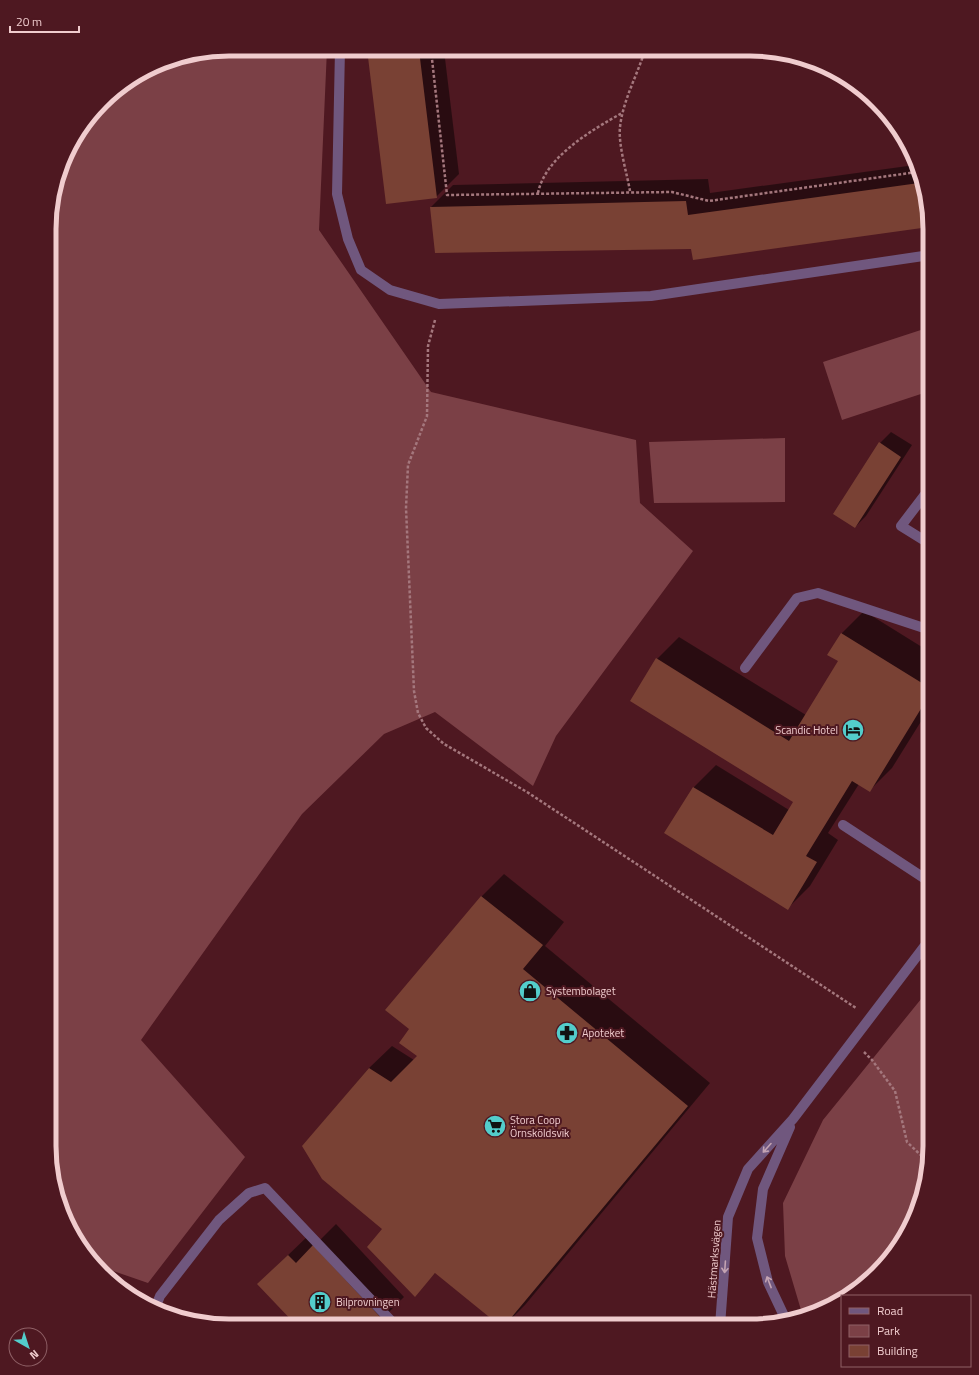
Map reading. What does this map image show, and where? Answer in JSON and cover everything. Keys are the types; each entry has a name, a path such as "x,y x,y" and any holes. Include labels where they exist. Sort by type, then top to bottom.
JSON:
{"street":[{"path":"340,56 337,194 348,239 361,270 390,290 439,304 651,296 923,256"},
{"path":"923,497 901,526 923,540"},
{"path":"745,668 797,598 818,593 923,628"},
{"path":"843,825 923,877"},
{"name":"Hästmarksvägen","path":"721,1319 728,1217 748,1169 793,1119 923,948"},
{"name":"Hästmarksvägen","path":"784,1316 768,1282 757,1238 763,1189 793,1119"},
{"path":"157,1303 160,1296 219,1220 249,1192 265,1188 389,1319"}],"path":[{"path":"432,56 447,195 630,191 672,192 709,201 913,172"},
{"path":"630,191 620,127 625,104 643,56"},
{"path":"538,193 540,182 554,161 593,130 623,113"},
{"path":"439,304 428,346 427,416 408,464 406,508 414,691 418,713 426,728 444,744 527,792 778,955 870,1017"},
{"path":"853,1040 872,1060 895,1091 907,1142 923,1157"}],"green space":[{"path":"327,56 319,230 431,392 636,440 640,503 693,551 556,736 533,786 435,712 384,734 302,814 141,1040 245,1157 148,1283 108,1269 85,1242 69,1212 65,1201 59,1179 56,1157 57,207 69,163 85,133 99,115 115,99 143,79 174,65 207,57"},
{"path":"923,329 923,393 842,420 823,362"},
{"path":"785,438 785,502 654,503 649,442"},
{"path":"923,997 923,1157 920,1179 910,1212 894,1242 880,1260 864,1276 836,1296 803,1311 801,1310 785,1256 783,1203 823,1120"}],"building":[{"path":"368,56 420,56 437,198 386,204"},
{"path":"917,183 922,207 923,228 693,260 691,249 435,253 430,207 686,201 688,215"},
{"path":"879,442 901,457 855,528 833,514"},
{"path":"841,633 923,684 923,705 870,792 852,781 806,856 817,862 788,910 664,833 693,787 773,835 793,802 630,701 656,658 789,741 838,661 827,655"},
{"name":"Stora Coop Örnsköldsvik","path":"481,896 543,945 523,969 688,1106 510,1319 492,1319 435,1273 415,1297 367,1247 382,1229 322,1179 302,1146 369,1068 391,1082 417,1056 399,1043 409,1029 385,1010"},
{"name":"Bilprovningen","path":"313,1245 382,1319 290,1319 257,1284 288,1255 296,1263"}],"place":[{"name":"Scandic Hotel","path":"853,730"},
{"name":"Systembolaget","path":"530,991"},
{"name":"Apoteket","path":"567,1033"},
{"name":"Stora Coop Örnsköldsvik","path":"495,1126"},
{"name":"Bilprovningen","path":"320,1302"}]}
